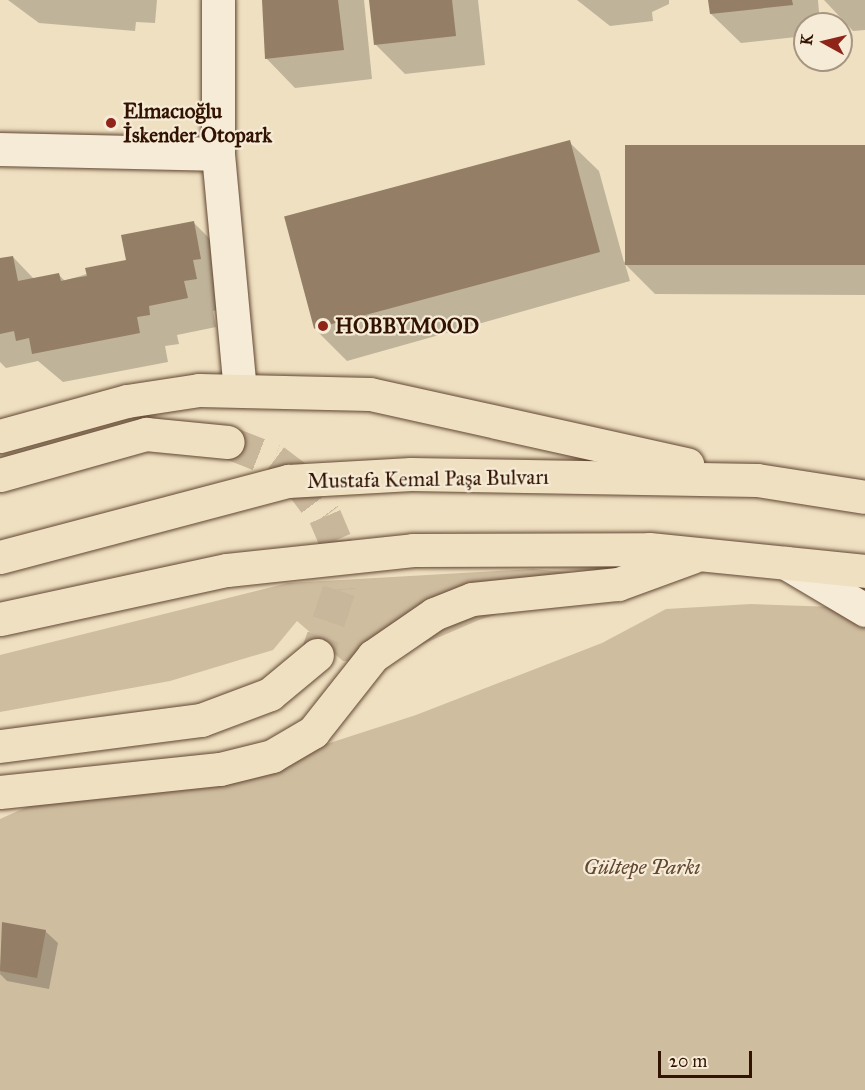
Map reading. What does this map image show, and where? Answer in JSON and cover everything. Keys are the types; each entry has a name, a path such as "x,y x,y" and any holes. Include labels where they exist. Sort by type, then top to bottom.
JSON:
{"main road":[{"path":"0,436 159,395 240,390 370,394 757,480"},
{"path":"0,475 146,434 228,442"},
{"name":"Mustafa Kemal Paşa Bulvarı","path":"0,557 288,481 411,474 757,480 865,497"},
{"path":"0,619 227,570 413,550 649,549 860,571"},
{"path":"2,793 220,769 272,756 313,732 373,656 434,614 472,599 618,584 701,554"},
{"path":"0,746 201,720 270,694 316,655"}],"street":[{"path":"218,0 218,154 240,390"},
{"path":"0,149 218,154"},
{"path":"786,563 865,610"}],"green space":[{"path":"533,569 616,576 479,620 381,662 343,661 297,621 273,650 170,681 0,712 0,655 288,583"},
{"name":"Gültepe Parkı","path":"751,604 865,608 865,1090 0,1090 0,819 58,793 231,775 416,715 602,643 666,609"}],"building":[{"path":"262,0 338,0 344,50 265,59"},
{"path":"369,0 452,0 456,36 374,45"},
{"path":"708,0 792,0 793,5 710,14"},
{"path":"570,140 600,252 314,329 284,217"},
{"path":"625,145 865,145 865,265 625,265"},
{"path":"194,221 201,259 193,260 197,279 184,281 188,298 149,306 150,315 137,317 140,333 32,354 29,338 16,341 14,331 0,334 0,258 13,256 18,281 59,273 61,281 87,276 85,268 126,260 121,235"},
{"path":"2,922 46,930 37,978 0,971"}],"tunnel":[{"path":"228,442 274,460 295,476 325,516 335,540 339,590 317,655"}],"place":[{"name":"Elmacıoğlu İskender Otopark","path":"111,123"},
{"name":"HOBBYMOOD","path":"323,326"}]}
